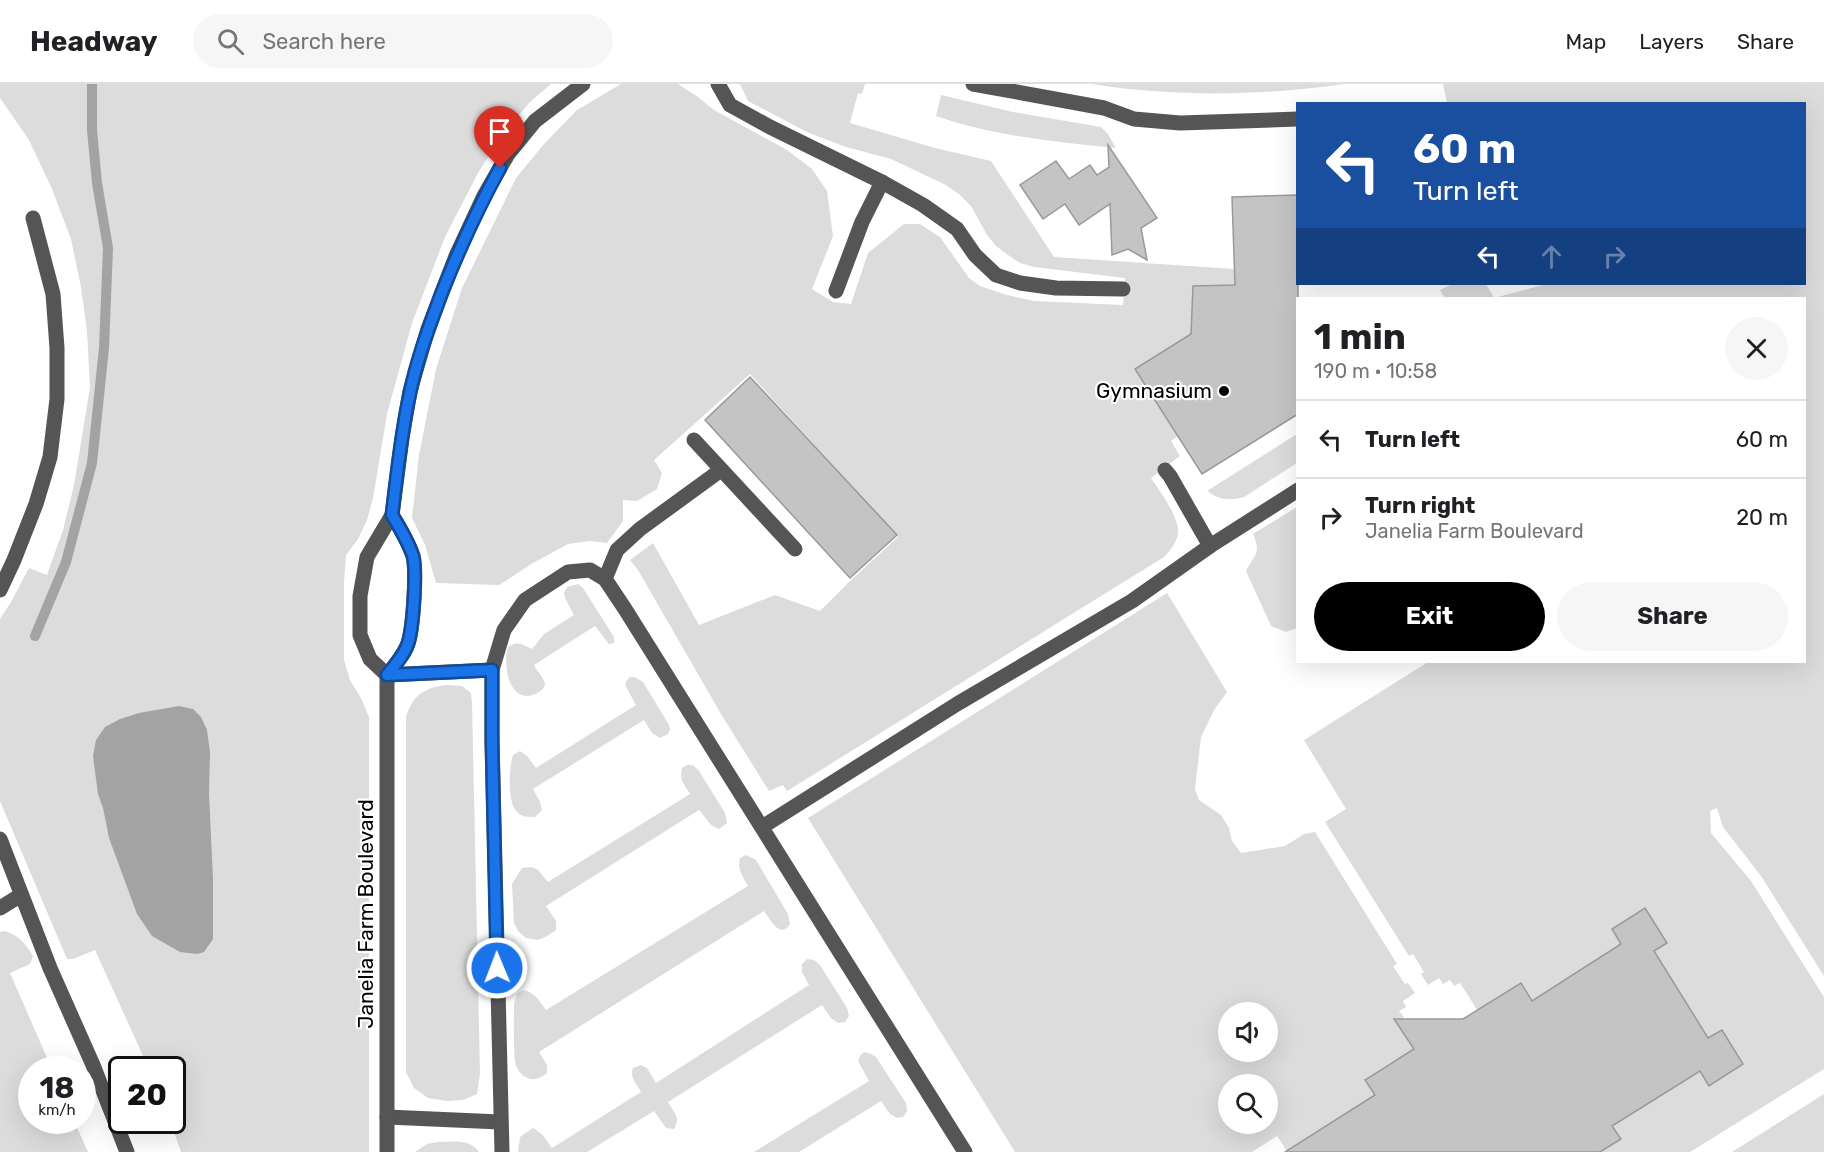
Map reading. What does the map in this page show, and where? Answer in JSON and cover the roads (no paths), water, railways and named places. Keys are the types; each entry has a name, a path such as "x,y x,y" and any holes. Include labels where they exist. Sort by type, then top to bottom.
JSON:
{"street":[{"path":"492,670 387,675 370,659 360,635 360,596 367,557 392,515 410,392 428,329 456,256 484,196 508,154 535,121 583,84"},
{"path":"718,84 730,105 923,205 957,229 975,255 996,275 1020,284 1056,288 1123,289"},
{"path":"974,84 1104,108 1134,119 1180,123 1296,119"},
{"path":"836,291 862,222 882,182"},
{"path":"0,590 36,504 50,457 57,399 57,348 53,294 33,218"},
{"path":"694,440 795,549"},
{"path":"605,579 617,550 640,529 721,470"},
{"path":"1164,470 1170,476 1210,546"},
{"path":"762,826 957,705 1132,601 1210,546 1296,491"},
{"path":"387,675 398,662 409,641 414,582 414,559 406,537 392,515"},
{"path":"502,1152 492,670 504,630 525,600 568,572 590,570 605,579 625,609 965,1152"},
{"name":"Janelia Farm Boulevard","path":"387,675 387,1152"},
{"path":"0,839 50,969 93,1065 127,1152"},
{"path":"0,908 21,896"},
{"path":"387,1117 501,1122"}],"waterway":[{"path":"35,636 66,562 92,463 104,348 108,248 97,183 92,130 92,84"}],"place":[{"name":"Gymnasium","path":"1224,391"}]}
